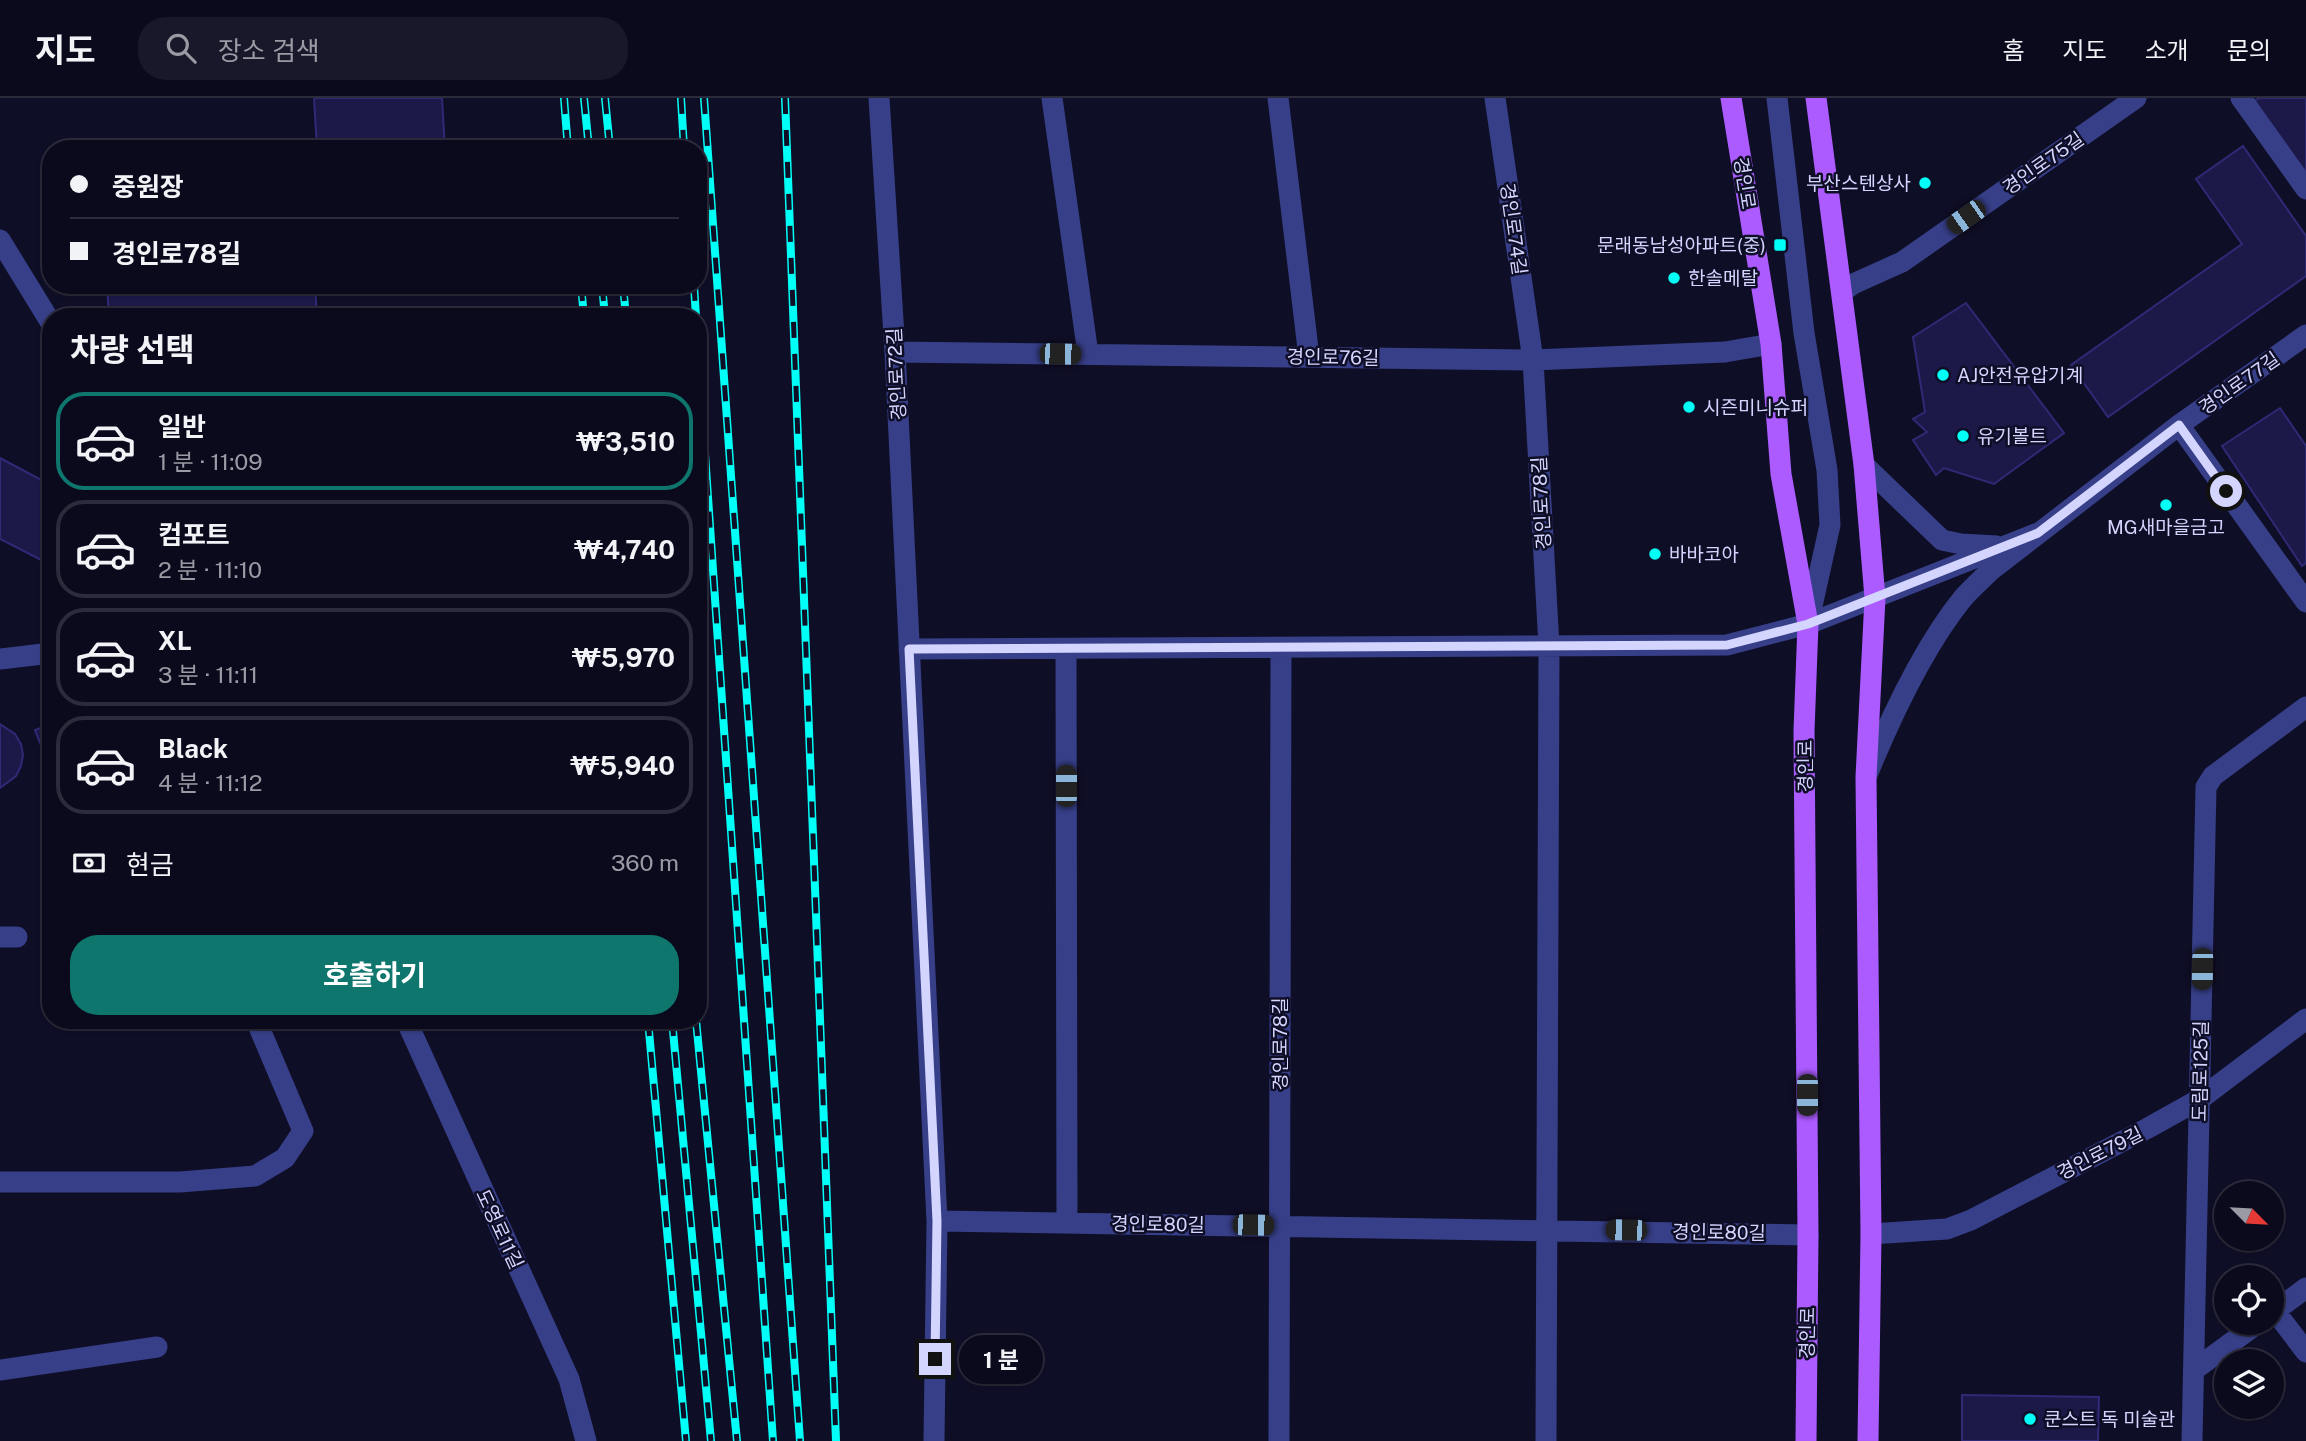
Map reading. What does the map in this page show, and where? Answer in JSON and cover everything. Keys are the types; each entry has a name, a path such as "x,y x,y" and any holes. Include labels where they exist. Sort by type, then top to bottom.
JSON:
{"main road":[{"name":"경인로","path":"1731,98 1770,344 1781,474 1808,624 1804,731 1808,1235 1806,1441"},
{"path":"1816,98 1864,465 1875,598 1866,777 1871,1234 1868,1441"}],"street":[{"name":"경인로72길","path":"879,98 895,352 909,649"},
{"path":"1052,98 1088,354"},
{"path":"1278,98 1309,357"},
{"name":"경인로74길","path":"1496,98 1532,360"},
{"path":"1777,98 1804,332 1827,470 1830,525 1808,624"},
{"name":"경인로75길","path":"1842,292 1853,284 1902,262 2136,98"},
{"path":"2241,98 2306,189"},
{"path":"0,240 42,308"},
{"name":"경인로77길","path":"2038,533 2179,425 2306,335"},
{"name":"경인로76길","path":"895,352 1532,360 1725,352 1770,344"},
{"name":"경인로78길","path":"1532,360 1549,646 1547,1229"},
{"path":"2179,425 2306,602"},
{"path":"1864,465 1942,540 2002,547 2038,533"},
{"path":"934,1441 937,1221 909,649 1727,645 1808,624 2038,533"},
{"path":"1866,777 1892,719 1931,647 1963,599 1990,571 2038,533"},
{"name":"경인로78길","path":"1279,1441 1281,648"},
{"path":"1066,649 1067,1223"},
{"path":"0,659 42,654"},
{"name":"도림로125길","path":"2192,1441 2206,787 2213,776 2306,707"},
{"name":"경인로79길","path":"1871,1234 1947,1229 1971,1220 2200,1099 2306,1019"},
{"path":"0,1182 180,1182 255,1176 285,1158 303,1131 260,1029"},
{"name":"도영로11길","path":"409,1029 569,1379 586,1441"},
{"name":"경인로80길","path":"937,1221 1808,1235"},
{"path":"1546,1441 1547,1229"},
{"path":"2284,1304 2306,1288"},
{"path":"2284,1331 2306,1352"},
{"path":"2194,1370 2242,1335"},
{"path":"0,1370 157,1347"}],"building":[{"path":"314,98 442,98 444,140 316,140"},
{"path":"2259,98 2306,98 2306,176 2253,102"},
{"path":"2243,146 2306,236 2306,276 2108,417 2071,365 2242,244 2196,179"},
{"path":"108,294 316,294 316,308 108,308"},
{"path":"1966,303 2064,433 1994,484 1944,468 1936,475 1913,440 1927,432 1913,419 1925,412 1913,337"},
{"path":"2280,408 2306,446 2306,563 2302,566 2222,446"},
{"path":"0,458 42,480 42,560 0,539"},
{"path":"0,724 15,734 23,755 16,776 0,788"},
{"path":"42,727 42,748 35,730"},
{"name":"쿤스트 독 미술관","path":"1962,1395 2099,1397 2098,1441 1962,1441"}],"railway":[{"path":"564,98 567,140"},
{"path":"584,98 588,140"},
{"path":"605,98 609,140"},
{"path":"681,98 683,140"},
{"path":"704,98 800,1441"},
{"path":"785,98 836,1441"},
{"path":"582,294 583,308"},
{"path":"603,294 604,308"},
{"path":"624,294 625,308"},
{"path":"695,294 695,308"},
{"path":"707,483 773,1441"},
{"path":"649,1029 686,1441"},
{"path":"673,1029 711,1441"},
{"path":"697,1029 737,1441"}],"place":[{"name":"부산스텐상사","path":"1925,183"},
{"name":"문래동남성아파트(중)","path":"1780,245"},
{"name":"한솔메탈","path":"1674,278"},
{"name":"AJ안전유압기계","path":"1943,375"},
{"name":"시즌미니슈퍼","path":"1689,407"},
{"name":"유기볼트","path":"1963,436"},
{"name":"MG새마을금고","path":"2166,505"},
{"name":"바바코아","path":"1655,554"},
{"name":"쿤스트 독 미술관","path":"2030,1419"}],"route":[{"path":"935,1359 937,1221 909,649 1727,645 1808,624 2038,533 2179,425 2226,491"}]}
